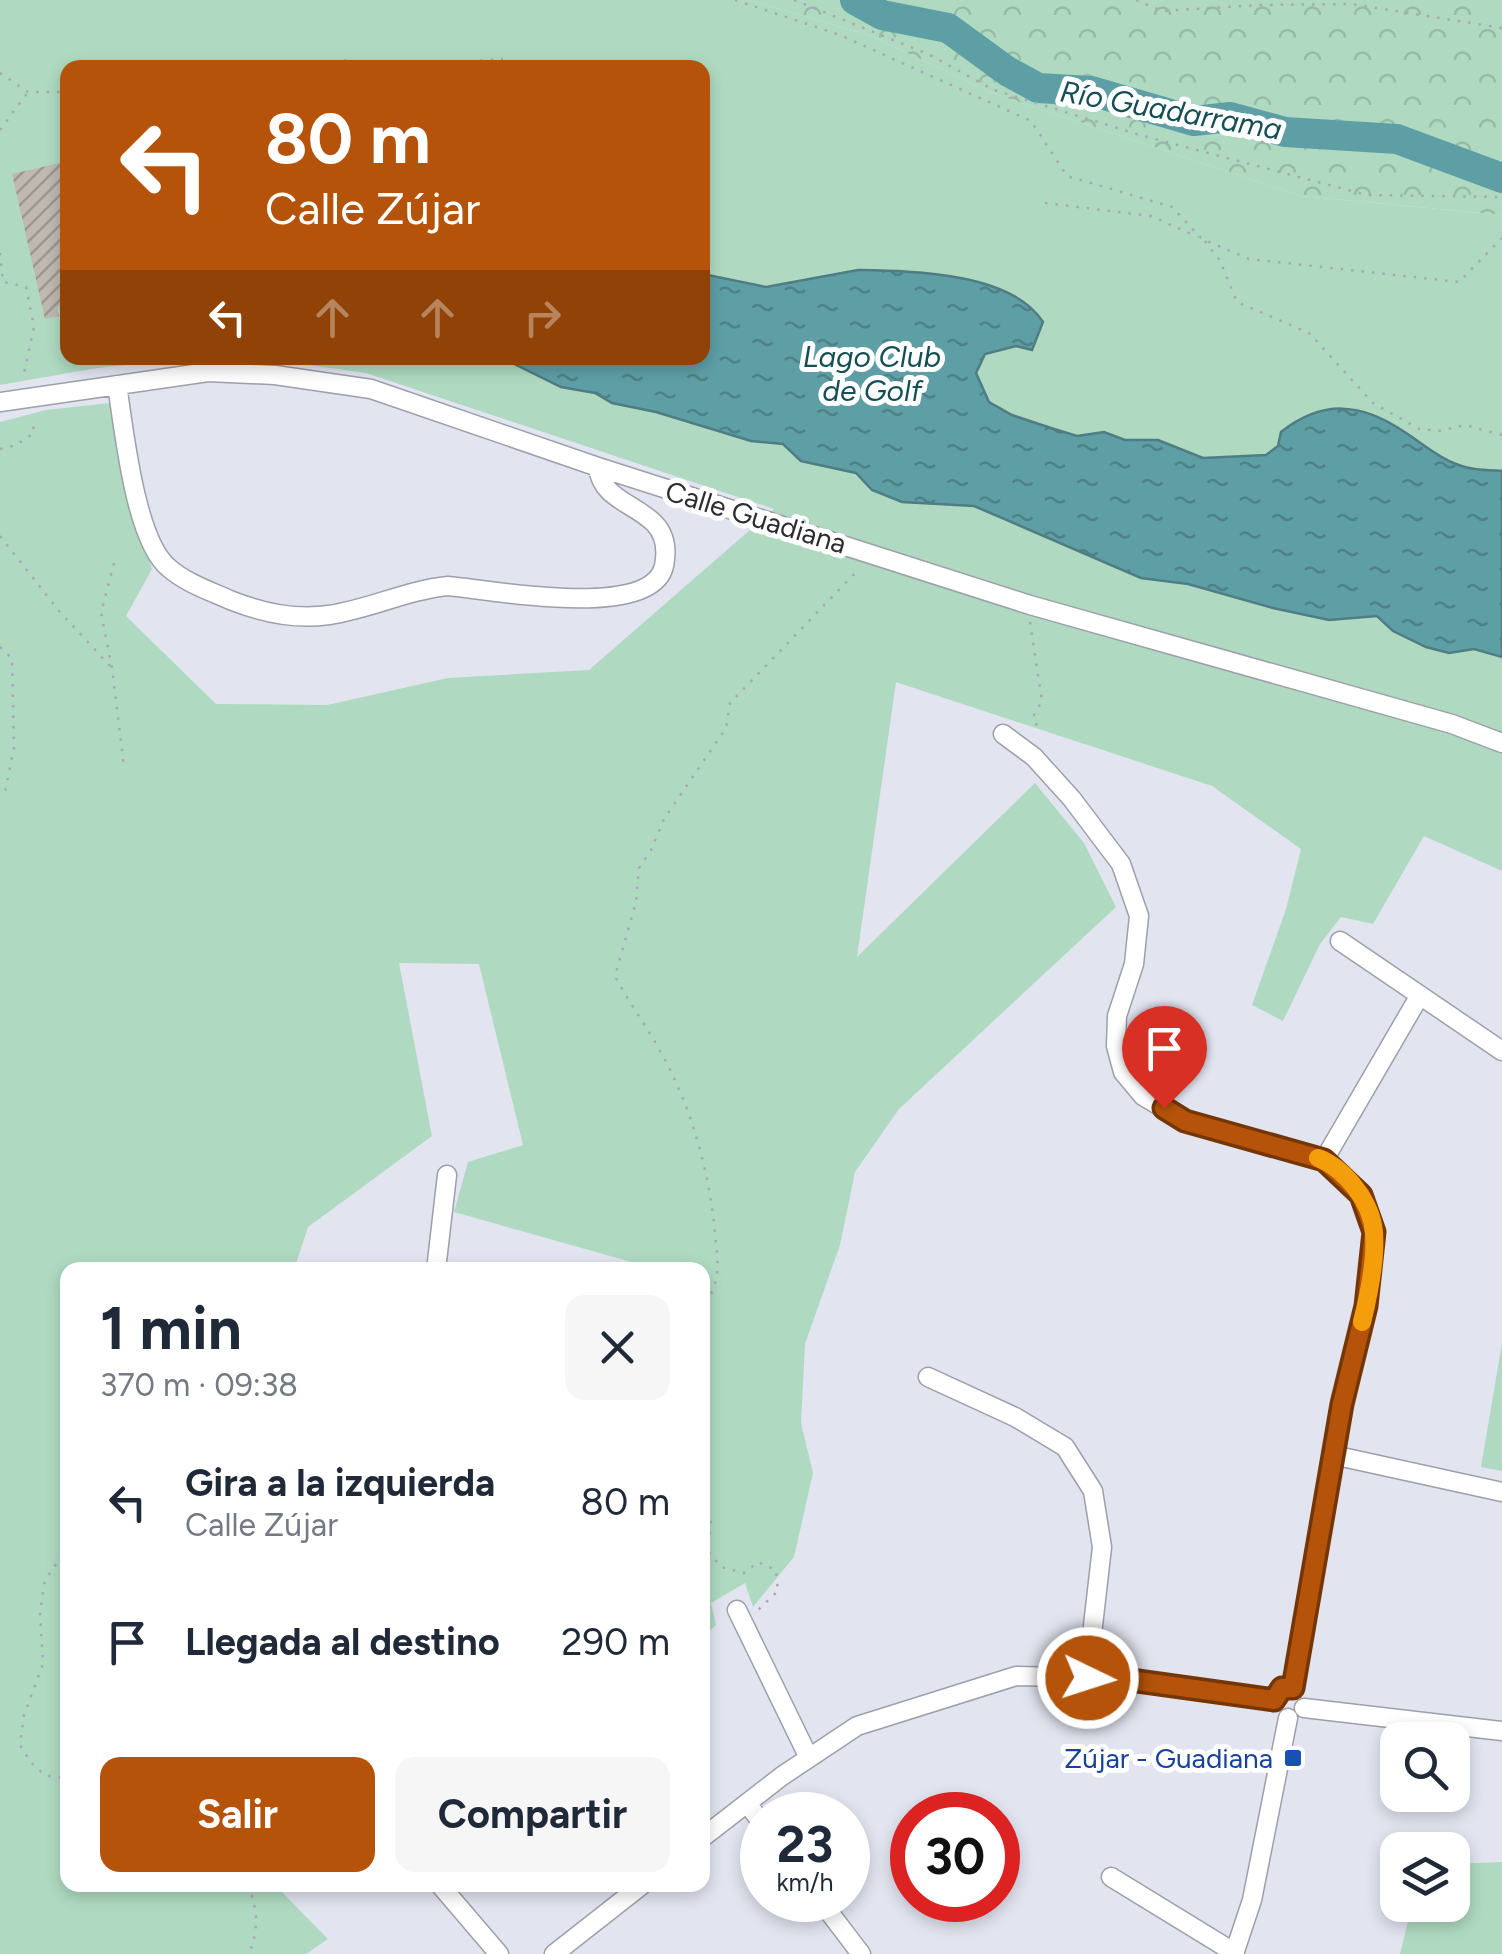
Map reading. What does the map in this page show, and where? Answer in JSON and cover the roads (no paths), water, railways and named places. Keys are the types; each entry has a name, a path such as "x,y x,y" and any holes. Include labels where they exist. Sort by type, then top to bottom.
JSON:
{"street":[{"name":"Calle Guadiana","path":"0,402 208,372 275,375 371,388 598,467 1030,605 1452,724 1502,743"},
{"path":"117,385 137,503 166,566 229,599 280,614 326,616 427,588 448,586 596,599 634,595 662,575 664,536 656,524 610,494 600,480 598,467"},
{"path":"1003,734 1027,751 1072,799 1121,864 1139,916 1134,964 1117,1016 1116,1046 1123,1072 1143,1096 1185,1121 1324,1160 1361,1195 1374,1232 1366,1306 1342,1404 1293,1688"},
{"path":"1340,941 1502,1050"},
{"path":"1324,1160 1420,996"},
{"path":"437,1262 447,1175"},
{"path":"928,1377 1015,1416 1064,1446 1093,1491 1102,1547 1088,1678"},
{"path":"1333,1455 1502,1492"},
{"path":"741,1617 809,1758"},
{"path":"763,1792 857,1726 1016,1676 1116,1678 1274,1700"},
{"path":"1110,1877 1234,1953 1252,1900 1302,1693 1282,1688 1274,1700"},
{"path":"1274,1700 1279,1714 1502,1730"},
{"path":"710,1832 740,1809"},
{"path":"446,1892 499,1954"},
{"path":"554,1954 633,1892"},
{"path":"837,1922 861,1954"}],"water":[{"name":"Lago Club de Golf","path":"858,270 959,278 1008,293 1028,305 1043,322 1032,350 1016,346 985,354 976,373 989,402 1012,415 1077,436 1104,432 1125,440 1158,440 1203,458 1266,455 1278,446 1281,432 1311,414 1356,410 1387,421 1456,464 1502,471 1502,657 1474,649 1449,653 1426,647 1393,631 1377,616 1329,620 1188,584 1141,578 974,506 902,502 872,490 856,473 801,461 783,444 751,441 612,403 595,393 561,387 516,365 710,365 710,275 766,287"}],"waterway":[{"name":"Río Guadarrama","path":"855,0 882,15 948,28 1007,71 1038,88 1091,91 1194,121 1230,117 1285,132 1397,139 1502,178"}],"place":[{"name":"Zújar - Guadiana","path":"1293,1758"}]}
